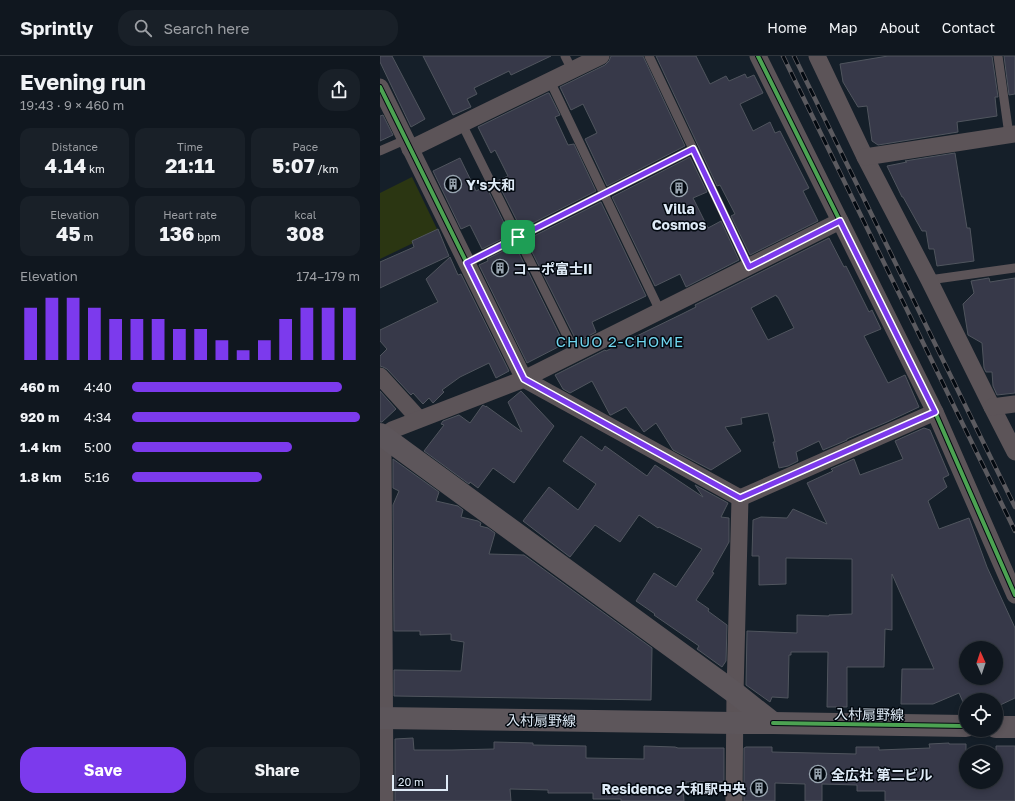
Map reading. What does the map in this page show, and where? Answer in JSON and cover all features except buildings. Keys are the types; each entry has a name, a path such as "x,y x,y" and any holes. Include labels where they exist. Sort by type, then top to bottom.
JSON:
{"street":[{"path":"408,144 462,124 550,81 569,63 601,56"},
{"path":"758,56 935,412 1015,596"},
{"path":"816,56 865,157 929,280 1015,452"},
{"path":"380,87 524,379 740,498"},
{"path":"865,157 1012,135"},
{"path":"382,435 419,419 524,379 840,221"},
{"path":"380,376 419,419"},
{"path":"992,407 1015,404"},
{"path":"740,498 935,412"},
{"path":"382,435 382,718 385,801"},
{"path":"382,435 735,693 773,723"},
{"path":"734,801 740,498"},
{"name":"入村扇野線","path":"382,718 959,726"},
{"path":"1003,727 1015,727"}],"lane":[{"path":"649,56 749,267"},
{"path":"998,56 1012,135"},
{"path":"550,81 660,311"},
{"path":"462,124 576,354"},
{"path":"380,151 408,144"},
{"path":"467,263 693,149"},
{"path":"929,280 1015,268"}],"green space":[{"path":"412,177 438,231 380,259 380,193"}],"railway":[{"path":"783,56 1015,531"},
{"path":"794,56 1015,507"}],"cycle path":[{"path":"758,56 935,412 1015,595"},
{"path":"380,87 524,379 740,498"},
{"path":"773,723 959,726"}],"place":[{"name":"Y's大和","path":"453,184"},
{"name":"Villa Cosmos","path":"679,188"},
{"name":"コーポ富士II","path":"500,268"},
{"name":"全広社 第二ビル","path":"818,774"},
{"name":"Residence 大和駅中央","path":"759,788"}],"district":[{"name":"CHUO 2-CHOME","path":"620,341"}],"route":[{"path":"693,149 749,267 840,221 935,412 740,498 524,379 467,263 518,237 693,149"}]}
